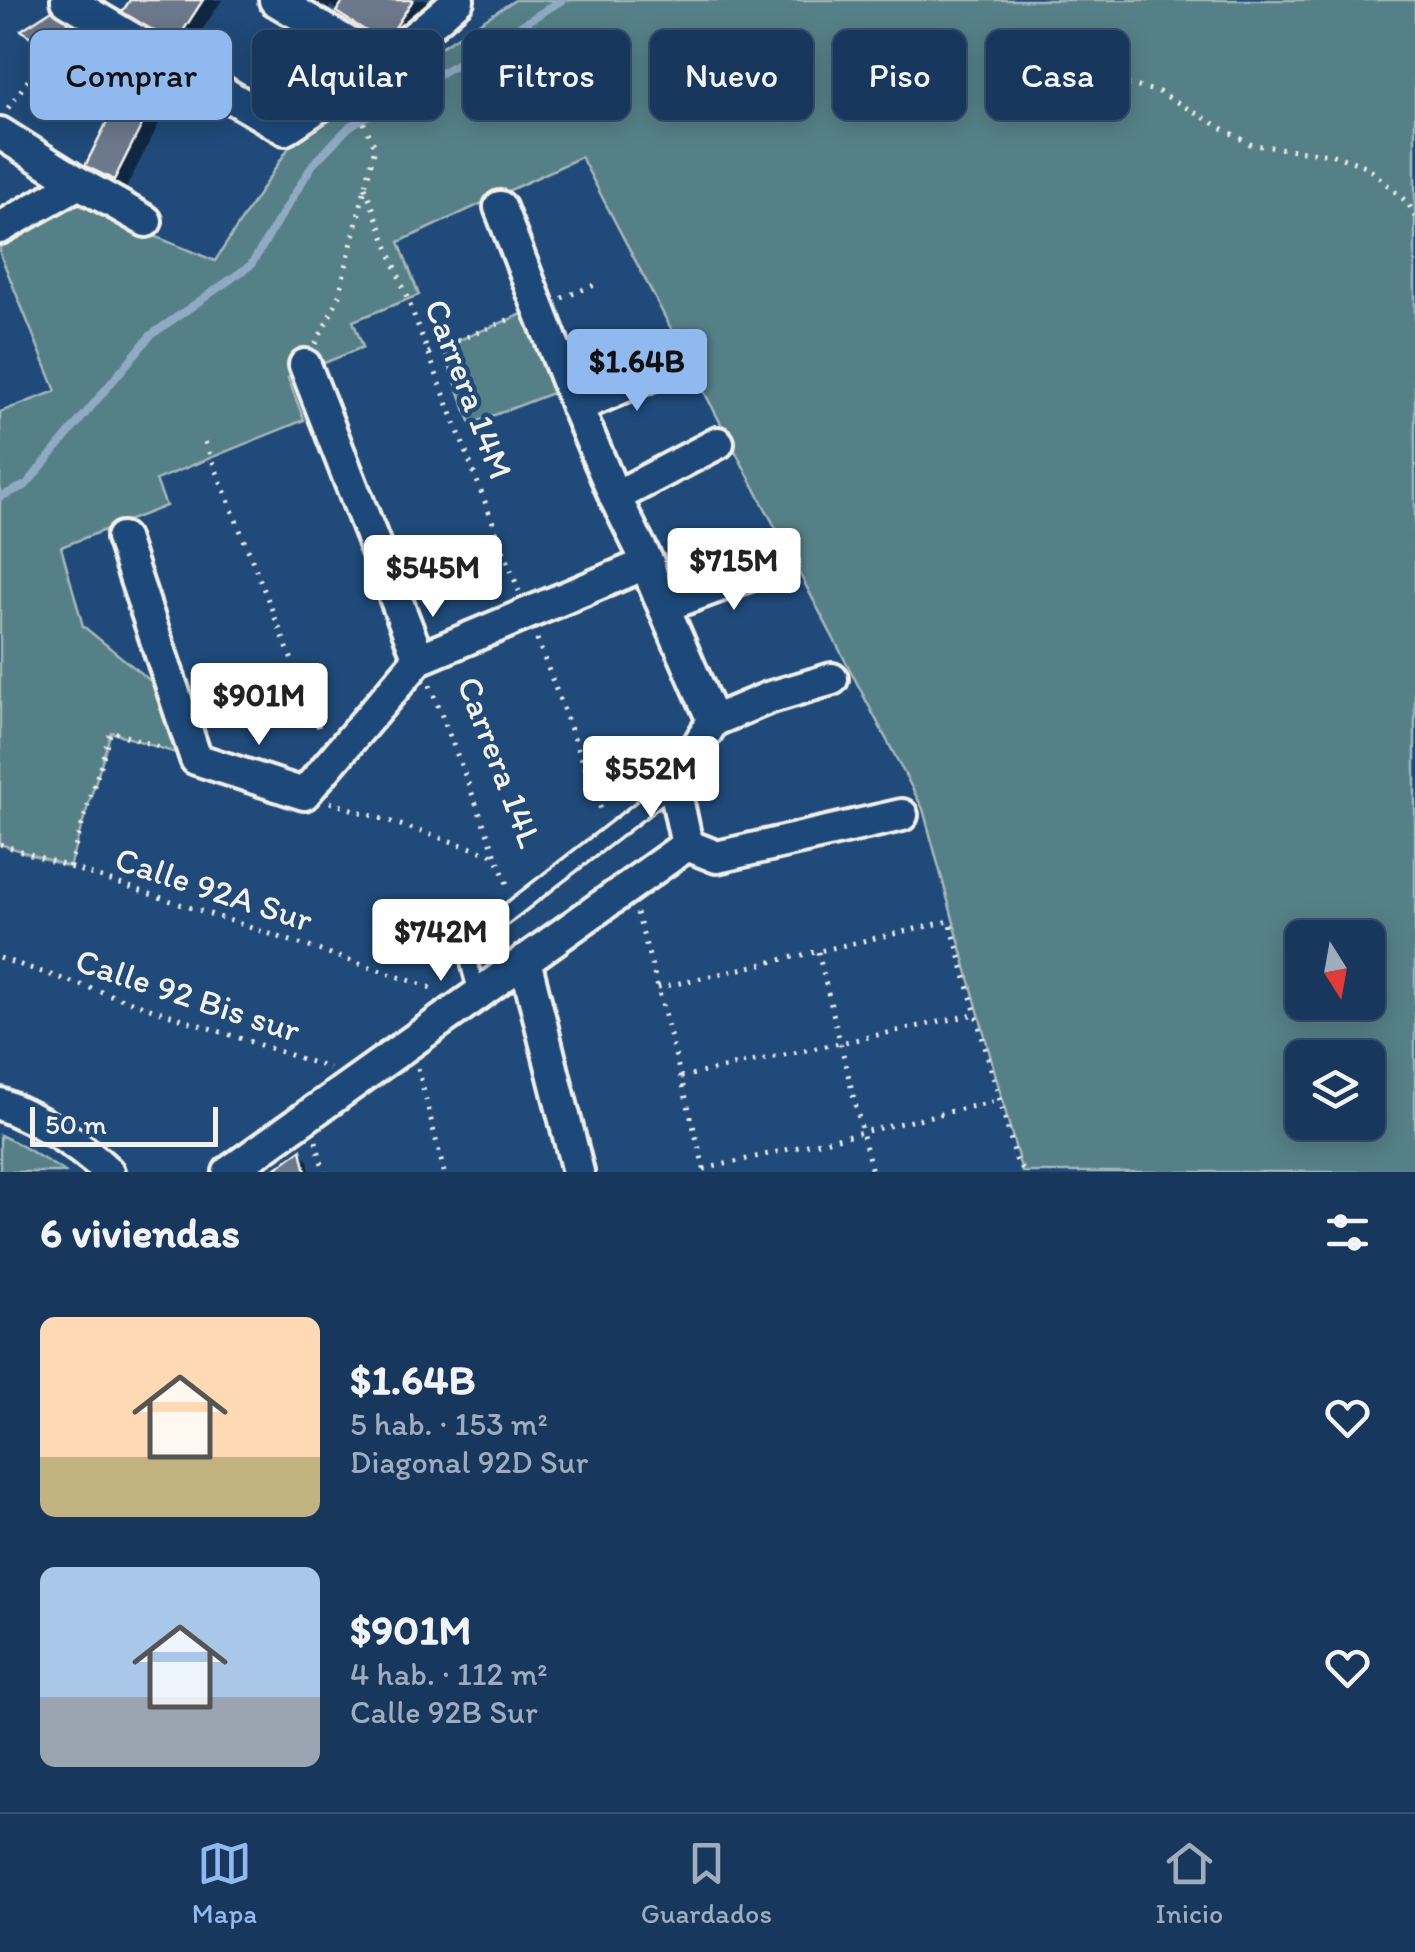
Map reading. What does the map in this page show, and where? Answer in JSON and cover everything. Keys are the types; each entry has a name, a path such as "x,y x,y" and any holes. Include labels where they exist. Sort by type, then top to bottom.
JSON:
{"street":[{"path":"275,0 326,30"},
{"path":"425,30 458,0"},
{"path":"89,5 252,109"},
{"path":"269,120 285,130 299,120"},
{"path":"0,133 146,221"},
{"path":"0,228 79,184"},
{"path":"500,207 576,407 648,563 712,721"},
{"path":"576,407 674,365"},
{"name":"Carrera 14L","path":"305,366 420,659"},
{"path":"615,497 718,443"},
{"path":"122,538 196,759 304,794 420,659 648,563"},
{"path":"665,606 782,563"},
{"path":"687,844 674,784 712,721 768,698 832,679"},
{"path":"687,844 717,858 902,816"},
{"path":"229,1172 687,844"},
{"path":"525,960 578,1172"},
{"path":"0,1104 48,1126 85,1150 108,1172"}],"lane":[{"path":"473,997 468,949 473,940 674,784"}],"path":[{"path":"0,119 89,5"},
{"path":"1129,85 1159,92 1252,145 1330,154 1366,166 1408,202 1415,217"},
{"path":"305,366 338,299 366,187 375,147 363,120"},
{"name":"Carrera 14M","path":"366,187 610,833"},
{"path":"205,442 332,760"},
{"name":"Carrera 14L","path":"420,659 516,906"},
{"path":"69,867 110,732 196,759"},
{"path":"304,794 496,856"},
{"name":"Calle 92A Sur","path":"0,844 473,997"},
{"path":"629,886 705,1170 1000,1100"},
{"path":"658,988 950,922 1016,1159 1024,1172"},
{"path":"818,952 872,1172"},
{"name":"Calle 92 Bis sur","path":"0,958 361,1078"},
{"path":"681,1077 976,1014"},
{"path":"411,1042 444,1172"}],"green space":[{"path":"515,0 1415,0 1415,1172 1022,1172 923,809 581,157 399,242 419,295 353,321 363,347 288,378 304,420 156,480 166,506 61,547 83,626 164,692 182,755 111,732 69,867 0,844 0,412 56,391 0,246 74,203 215,261 293,141 326,120 443,120 443,46 463,33 463,120 630,120 630,30 468,30"},
{"path":"525,313 555,392 471,424 442,347"},
{"path":"0,1135 17,1143 65,1172 0,1172"}],"building":[{"path":"130,0 203,0 184,30 150,30 122,12"},
{"path":"344,0 413,0 393,30 364,30 336,12"},
{"path":"57,7 74,19 59,30 30,30 30,37 21,30"},
{"path":"108,120 144,120 114,180 85,166"},
{"path":"301,1150 306,1172 271,1172"}],"waterway":[{"path":"0,497 26,485 151,335 251,265 313,164 350,126 562,0"}]}
